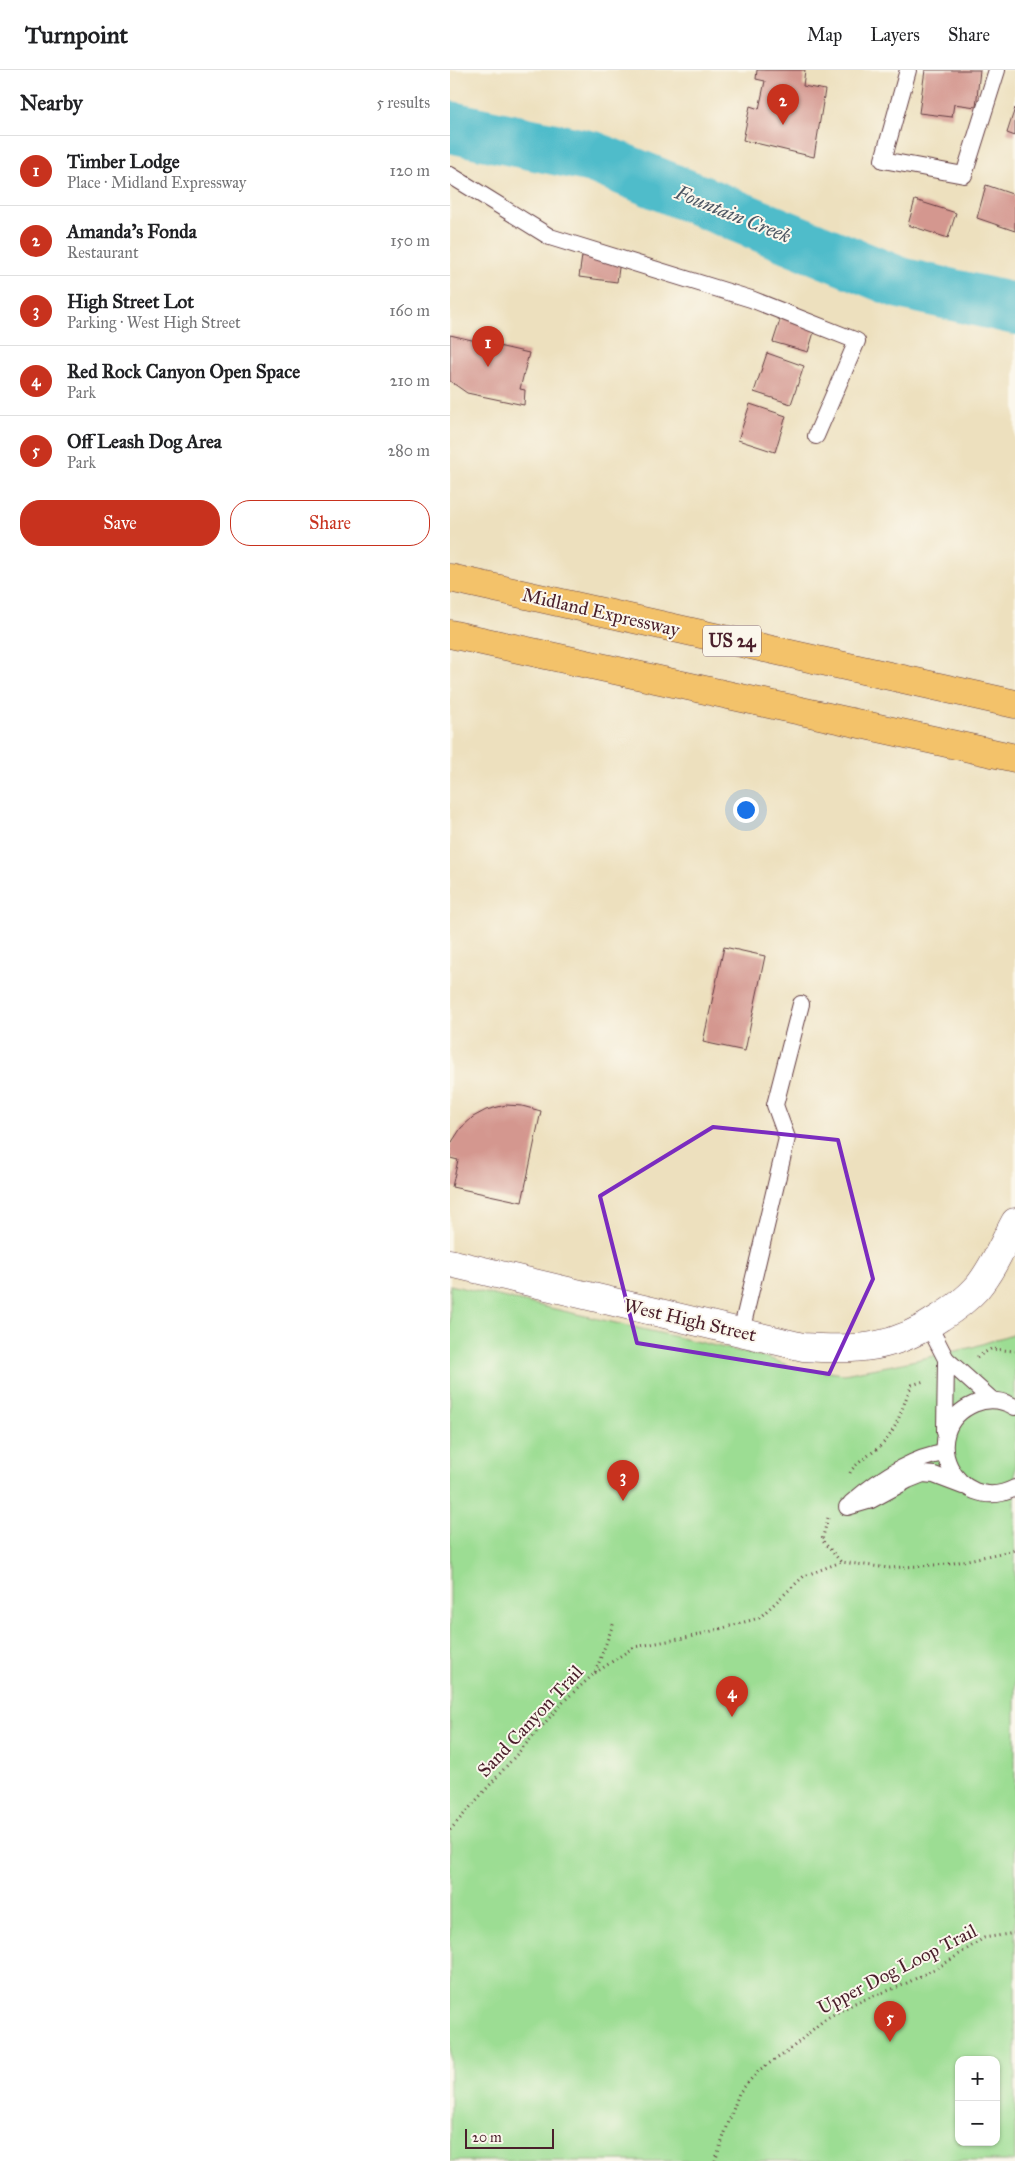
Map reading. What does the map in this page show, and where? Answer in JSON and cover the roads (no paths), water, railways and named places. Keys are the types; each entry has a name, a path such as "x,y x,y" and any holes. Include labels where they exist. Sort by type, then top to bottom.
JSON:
{"highway":[{"name":"Midland Expressway","path":"450,578 1015,704"},
{"path":"450,634 1015,758"}],"street":[{"name":"West High Street","path":"450,1263 803,1347 838,1350 869,1348 897,1341 929,1326 954,1308 977,1288 995,1260 1015,1222"}],"lane":[{"path":"908,70 883,160 964,175 997,70"},
{"path":"450,175 550,237 751,299 857,341 816,436"},
{"path":"741,1332 787,1138 775,1105 801,1004"},
{"path":"929,1326 950,1366 992,1400"},
{"path":"950,1366 945,1445 946,1462 958,1480 974,1491"},
{"path":"1015,1407 1008,1403 992,1400 981,1401 965,1408 955,1417 945,1445 871,1486 847,1507 871,1500 922,1474 934,1475 986,1494 1006,1492 1015,1488"}],"waterway":[{"name":"Fountain Creek","path":"450,127 593,157 900,283 1015,309"}],"place":[{"name":"Amanda's Fonda","path":"783,125"},
{"name":"Timber Lodge","path":"488,367"},
{"name":"High Street Lot","path":"623,1501"},
{"name":"Red Rock Canyon Open Space","path":"732,1717"},
{"name":"Off Leash Dog Area","path":"890,2042"}]}
